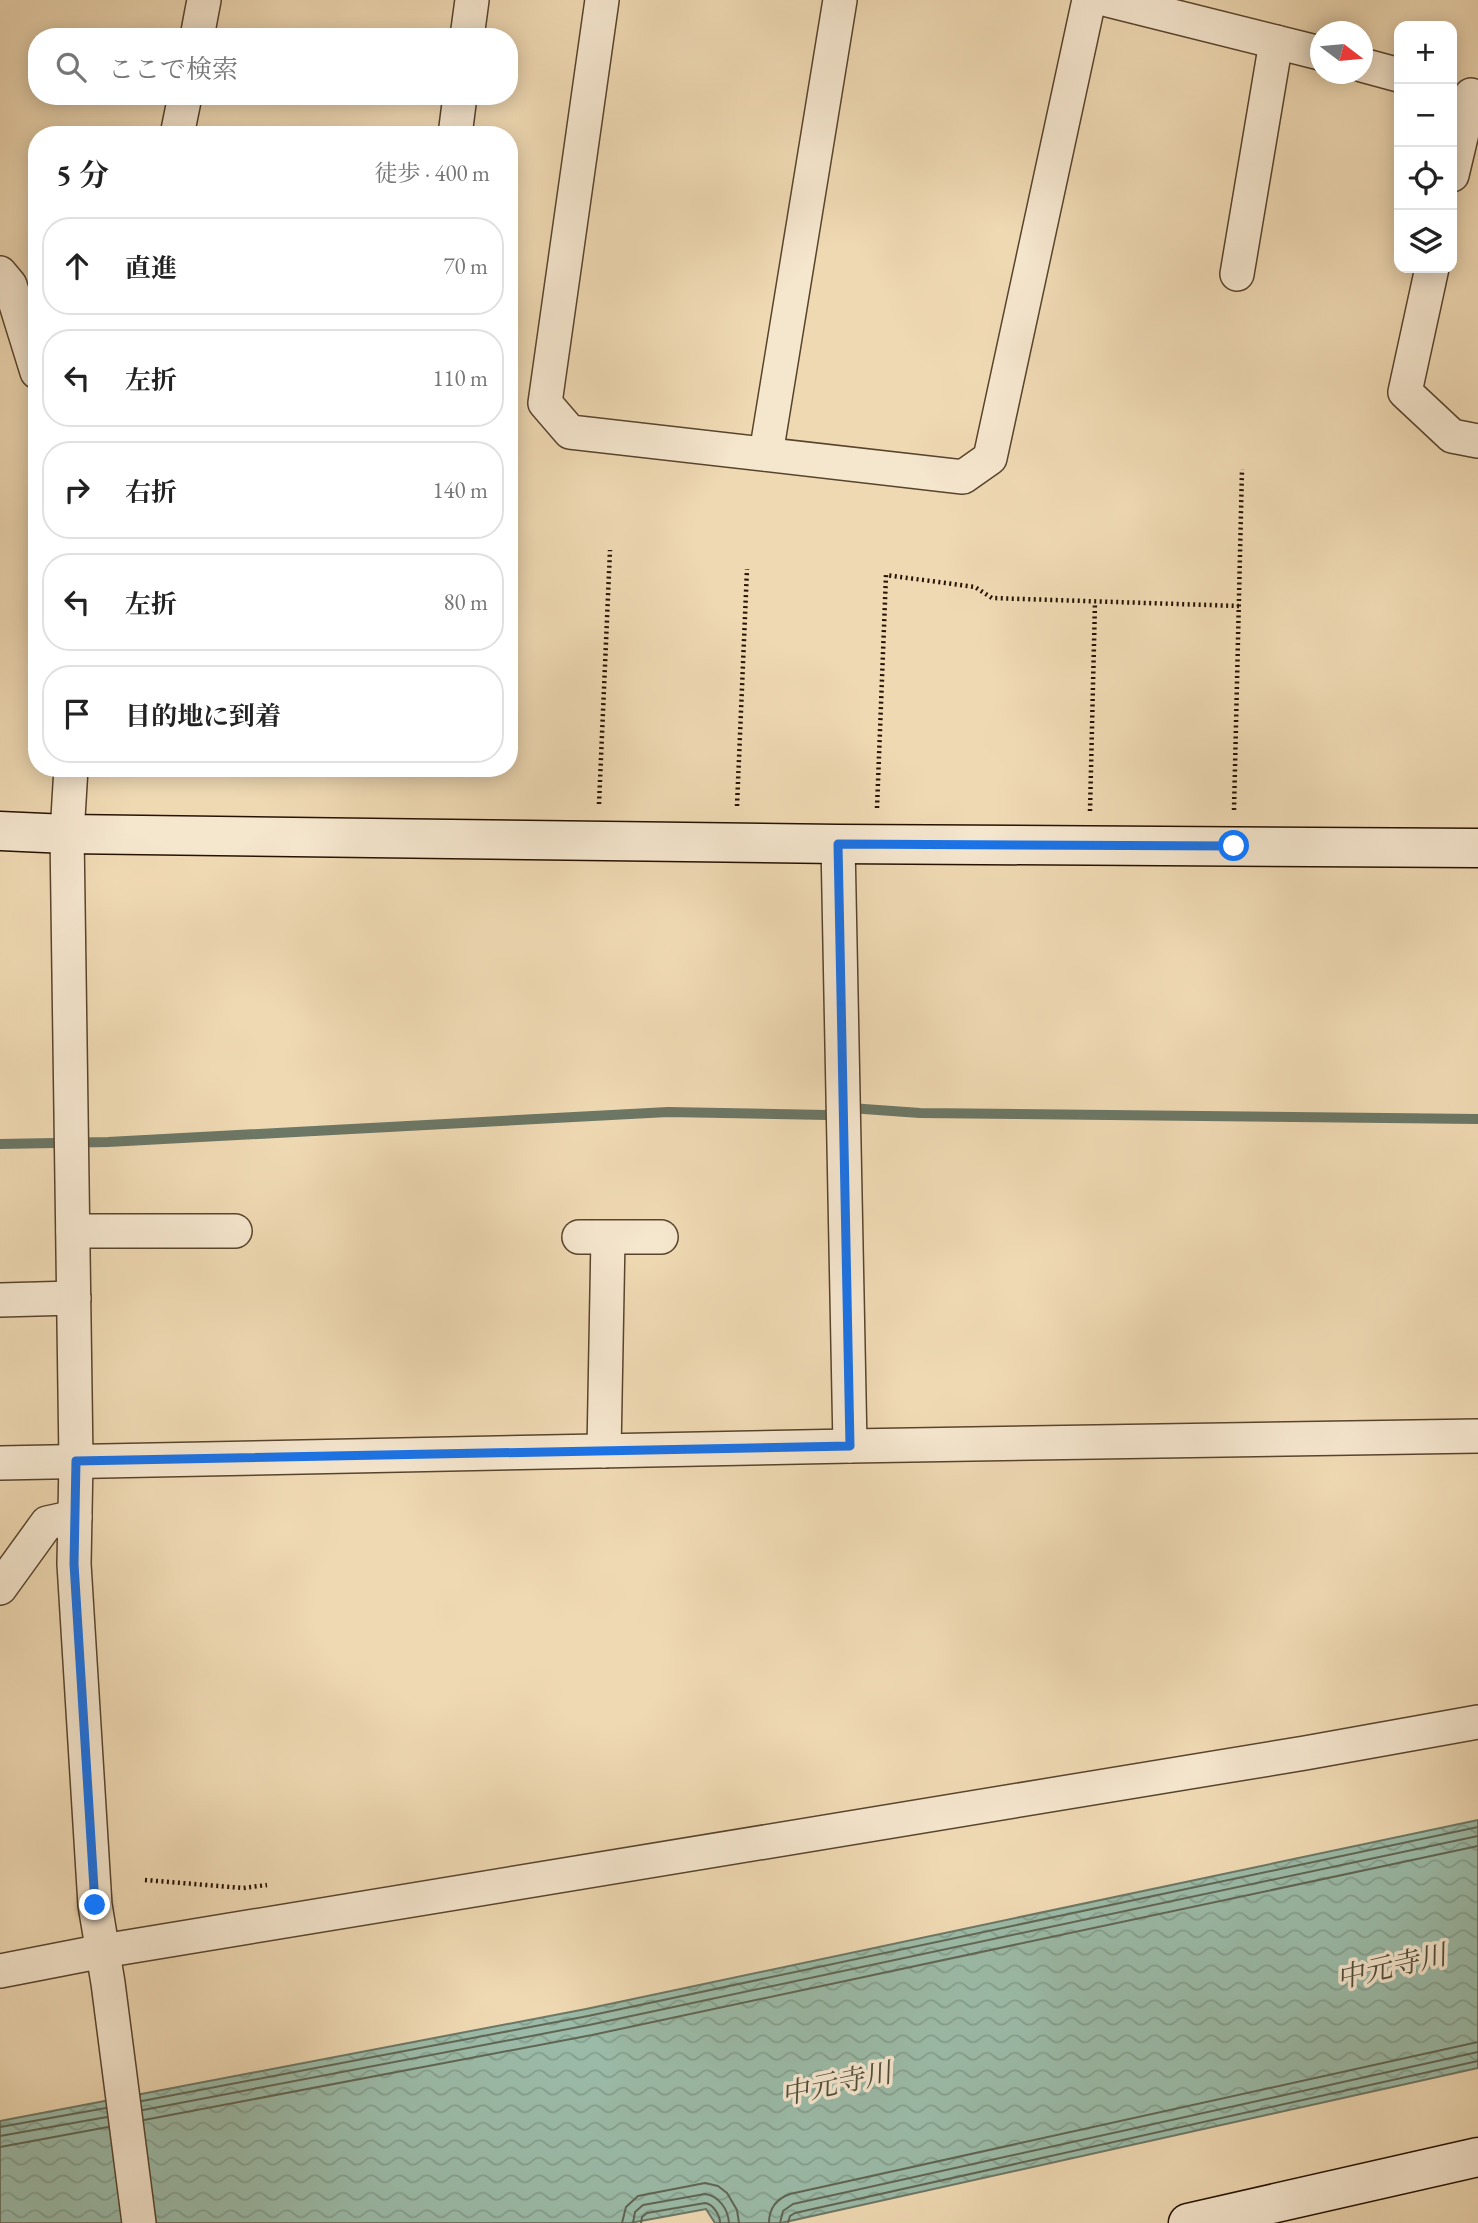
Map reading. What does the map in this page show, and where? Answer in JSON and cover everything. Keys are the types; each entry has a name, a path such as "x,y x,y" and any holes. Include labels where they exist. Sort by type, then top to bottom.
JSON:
{"street":[{"path":"199,28 205,0"},
{"path":"468,28 472,0"},
{"path":"602,0 545,403 570,432 963,477 990,458 1089,0"},
{"path":"766,454 840,0"},
{"path":"1120,1 1310,50"},
{"path":"1237,274 1276,42"},
{"path":"1373,68 1394,74"},
{"path":"1457,148 1467,94"},
{"path":"179,126 183,105"},
{"path":"456,126 459,105"},
{"path":"0,272 10,285 28,343"},
{"path":"1431,273 1405,392 1452,436 1478,441"},
{"path":"70,777 67,834 76,1461 74,1564 95,1905 106,1967 139,2223"},
{"path":"0,831 838,844 1478,848"},
{"path":"838,844 850,1446"},
{"path":"73,1231 235,1231"},
{"path":"604,1451 593,1238 661,1237"},
{"path":"0,1300 74,1298"},
{"path":"0,1463 1478,1436"},
{"path":"0,1588 47,1523 75,1517"},
{"path":"0,1971 106,1967 1478,1722"},
{"path":"1188,2223 1478,2157"}],"path":[{"path":"1234,846 1242,469"},
{"path":"597,841 610,550"},
{"path":"736,842 747,569"},
{"path":"876,844 886,575 975,587 992,598 1239,607"},
{"path":"1089,845 1095,601"}],"water":[{"name":"中元寺川","path":"1478,1820 1478,2068 781,2223 715,2223 706,2209 630,2223 0,2223 0,2121 586,2009"}],"waterway":[{"path":"0,1144 108,1142 668,1112 827,1115 836,1107 920,1113 1478,1119"}],"route":[{"path":"95,1905 74,1564 76,1461 850,1446 838,844 1234,846"}]}
